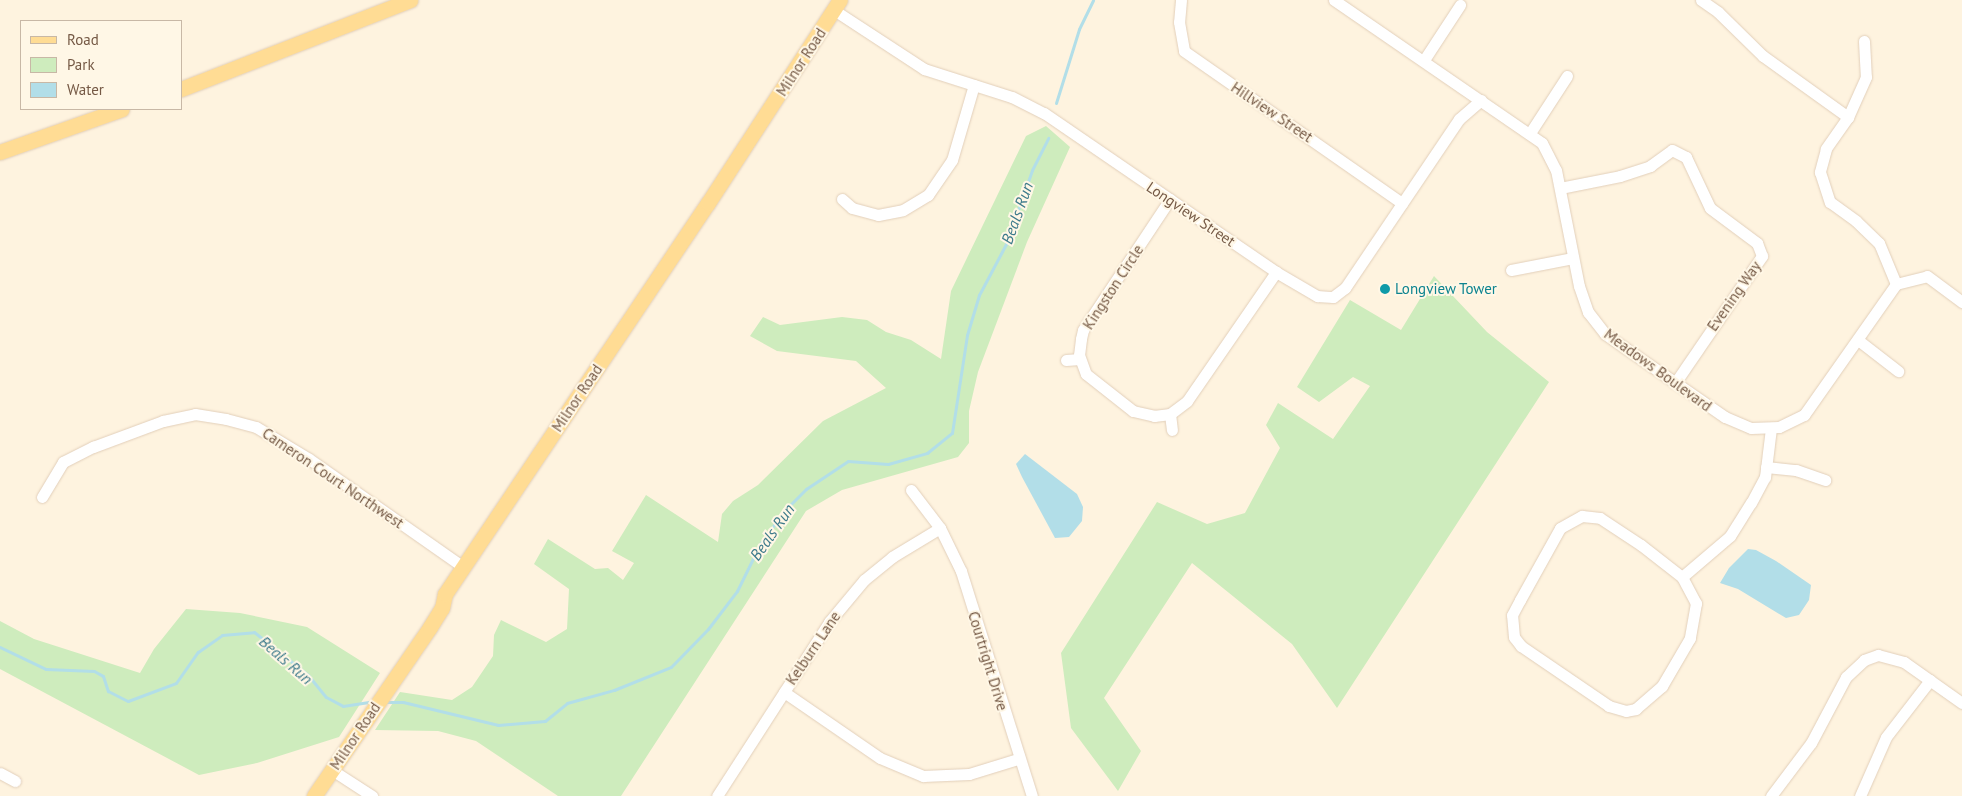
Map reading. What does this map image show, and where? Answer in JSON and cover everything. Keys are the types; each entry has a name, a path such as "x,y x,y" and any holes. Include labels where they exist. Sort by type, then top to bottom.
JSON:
{"main road":[{"path":"182,89 407,0"},
{"name":"Milnor Road","path":"314,796 442,608 445,594 837,5"},
{"path":"0,152 119,110"}],"street":[{"name":"Hillview Street","path":"1181,0 1179,22 1184,51 1402,203"},
{"name":"Meadows Boulevard","path":"1334,0 1424,60 1542,143 1556,170 1574,258 1588,312 1605,334 1725,417 1751,428 1771,428 1779,427 1804,415 1896,284"},
{"path":"1701,0 1718,12 1763,56 1848,117"},
{"name":"Longview Street","path":"837,5 916,65 1012,97 1044,113 1276,272 1317,296 1333,297 1344,288 1459,119 1481,100"},
{"path":"1424,60 1460,6"},
{"path":"1864,41 1866,77 1848,117 1826,149 1820,172 1830,202 1856,221 1879,244 1896,284 1927,276 1962,302"},
{"path":"1530,133 1567,76"},
{"path":"842,199 852,208 878,215 903,210 928,195 952,160 974,85"},
{"name":"Evening Way","path":"1560,188 1628,173 1650,166 1672,150 1686,157 1710,208 1757,243 1762,256 1675,383"},
{"name":"Kingston Circle","path":"1080,359 1083,330 1170,199"},
{"path":"1510,270 1574,258"},
{"path":"1066,360 1080,359 1092,381 1133,411 1154,416 1170,414 1187,401 1276,272"},
{"path":"1858,340 1898,371"},
{"name":"Cameron Court Northwest","path":"42,497 63,462 93,447 163,421 196,414 256,427 309,459 463,567"},
{"path":"1170,414 1172,430"},
{"path":"1682,577 1730,536 1760,486 1766,467 1771,428"},
{"path":"1766,467 1796,470 1825,480"},
{"name":"Courtright Drive","path":"910,490 940,528 961,571 1018,759 1032,796"},
{"path":"1582,516 1600,518 1682,577 1696,603 1690,638 1662,686 1636,709 1626,712 1610,706 1521,646 1514,637 1512,615 1560,528 1582,516"},
{"name":"Kelburn Lane","path":"717,796 829,622 864,580 892,557 940,528"},
{"path":"1772,796 1811,743 1846,677 1864,660 1878,655 1904,662 1962,703"},
{"path":"1860,796 1886,737 1930,680"},
{"path":"784,692 880,758 924,776 969,774 1018,759"},
{"path":"332,770 372,796"},
{"path":"0,773 15,781"}],"green space":[{"path":"1046,126 1070,147 1027,242 978,372 969,411 969,443 958,457 842,490 806,511 621,796 558,796 476,741 438,731 375,730 400,692 452,700 472,687 493,656 494,635 501,620 546,642 567,629 569,589 534,564 548,539 595,569 608,568 623,580 634,563 612,551 646,495 718,542 722,514 733,501 758,485 823,421 886,388 856,361 777,351 750,336 763,317 780,325 842,317 867,320 886,332 911,340 941,359 951,291 1026,136"},
{"path":"1434,276 1487,332 1549,382 1337,708 1292,644 1192,563 1104,698 1141,751 1118,791 1071,728 1061,653 1157,502 1207,524 1245,513 1280,448 1266,425 1278,403 1333,439 1370,386 1353,377 1319,402 1297,387 1350,300 1401,330"},
{"path":"186,609 240,613 307,627 380,673 339,737 257,763 199,775 0,669 0,621 34,639 140,673 154,649"}],"water":[{"path":"1025,454 1077,494 1083,507 1082,521 1069,537 1055,538 1022,477 1016,464"},
{"path":"1748,549 1756,550 1776,561 1811,585 1809,600 1799,615 1786,618 1738,589 1720,583 1729,568"}],"waterway":[{"name":"Beals Run","path":"1056,103 1079,29 1093,0"},
{"name":"Beals Run","path":"386,702 403,702 498,725 545,721 567,703 614,690 671,667 708,629 737,591 760,544 785,510 806,489 848,461 888,464 927,453 952,433 967,335 979,295 1006,244 1032,170 1048,138"},
{"name":"Beals Run","path":"0,647 46,669 94,671 103,676 108,691 128,701 176,683 198,652 222,635 254,632 308,675 326,697 343,706 369,702"}],"place":[{"name":"Longview Tower","path":"1385,289"}]}
